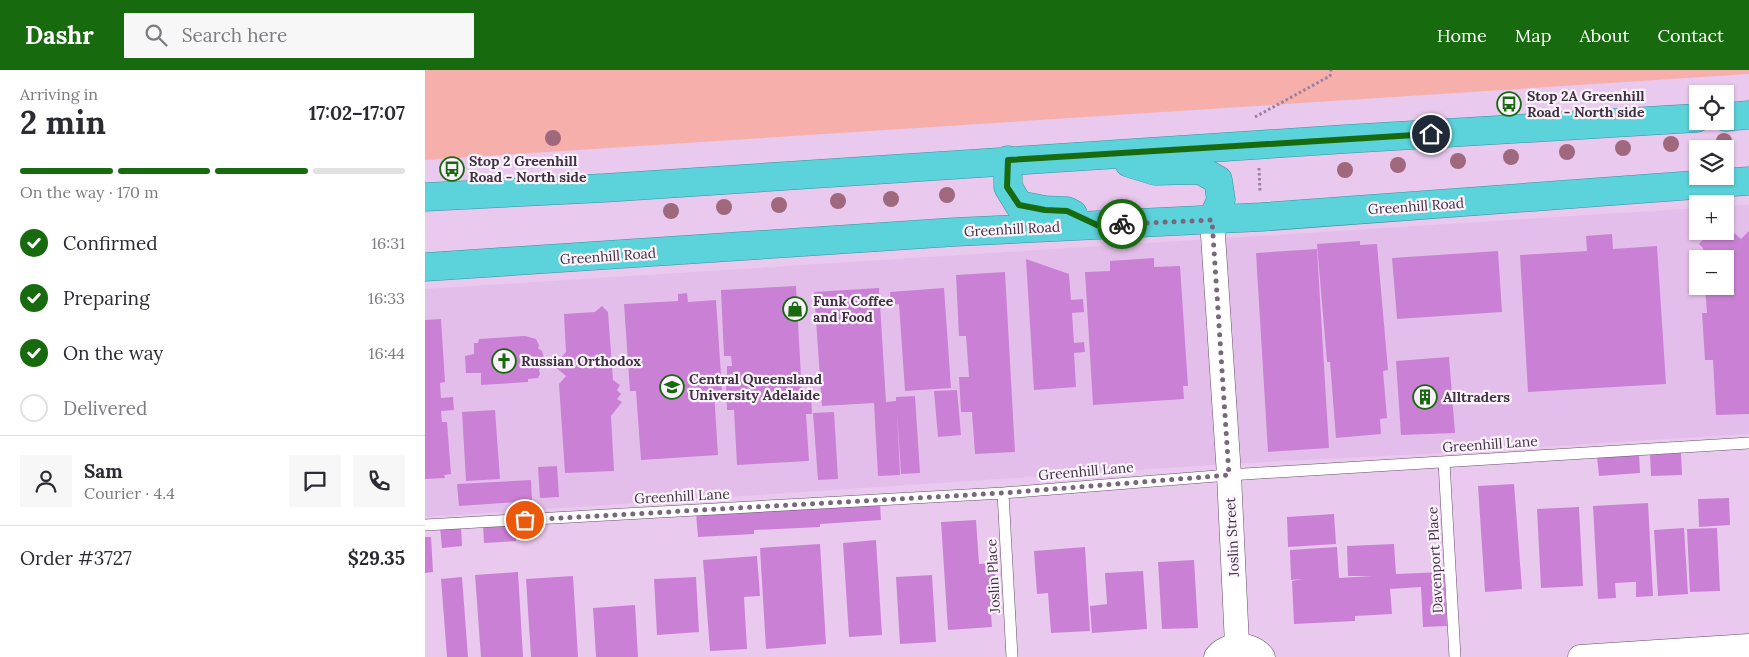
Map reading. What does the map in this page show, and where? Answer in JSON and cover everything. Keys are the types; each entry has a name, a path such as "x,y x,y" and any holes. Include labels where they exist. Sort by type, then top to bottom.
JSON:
{"highway":[{"path":"1734,116 1749,115"},
{"path":"425,197 605,188 1008,160 1689,118"},
{"path":"1101,155 1155,171 1200,170 1218,180 1221,200 1212,220"},
{"path":"1008,160 1007,187 1019,205 1045,210 1067,211 1097,225"},
{"name":"Greenhill Road","path":"425,268 955,232 1212,220 1749,181"}],"street":[{"name":"Joslin Street","path":"1212,220 1229,475 1237,645"},
{"path":"1216,657 1227,648 1237,645 1249,646 1263,657"},
{"path":"1580,657 1749,646"}],"lane":[{"name":"Greenhill Lane","path":"425,525 1003,493 1229,475 1749,443"},
{"name":"Davenport Place","path":"1444,462 1455,657"},
{"name":"Joslin Place","path":"1003,493 1012,657"}],"path":[{"path":"1255,116 1330,76 1331,70"},
{"path":"1258,164 1260,190"}],"shaded area":[{"path":"425,70 1749,70 1749,74 425,160"},
{"path":"1749,205 1749,434 1228,464 425,517 425,289 1689,209 1689,240 1734,240 1734,206"}],"building":[{"path":"1749,231 1749,414 1716,415 1713,360 1705,360 1702,313 1707,313 1706,295 1734,295 1734,250 1703,250 1699,244 1703,240 1734,240 1734,233 1741,239"},
{"path":"1612,234 1613,249 1657,246 1666,384 1528,392 1520,255 1587,251 1586,236"},
{"path":"1360,241 1360,245 1377,244 1388,370 1383,371 1387,418 1380,419 1381,434 1336,438 1330,362 1327,362 1317,244"},
{"path":"1317,249 1329,448 1268,452 1256,253"},
{"path":"1498,251 1502,312 1397,319 1392,258"},
{"path":"1154,258 1154,267 1180,266 1188,386 1183,386 1184,399 1093,405 1085,272 1110,271 1110,261"},
{"path":"1026,259 1069,274 1071,300 1083,299 1084,312 1072,313 1074,343 1084,342 1085,352 1074,353 1076,387 1034,390"},
{"path":"1005,272 1015,452 975,454 972,412 961,412 959,377 969,377 966,336 959,336 956,275"},
{"path":"796,286 802,395 811,394 812,414 806,414 809,461 737,465 734,410 727,410 726,383 733,382 732,374 727,375 727,366 732,366 731,356 724,356 721,290"},
{"path":"879,288 886,402 896,401 896,397 915,396 920,473 901,474 897,412 900,475 878,476 874,403 822,406 814,292"},
{"path":"944,288 951,388 905,391 899,304 891,305 890,292"},
{"path":"687,293 688,302 716,300 722,390 714,391 718,455 641,460 636,391 630,391 624,304 678,301 678,294"},
{"path":"602,306 608,312 613,380 620,385 617,390 621,394 617,399 622,402 611,416 614,471 565,473 559,384 566,376 554,366 566,352 564,314 595,312"},
{"path":"441,319 445,382 440,383 441,398 453,397 454,410 441,411 442,422 447,422 451,474 444,475 445,478 425,479 425,320"},
{"name":"Russian Orthodox","path":"525,336 536,339 539,345 538,348 542,351 544,358 538,378 528,379 528,382 481,385 481,373 466,373 465,356 474,354 474,343 478,343 479,339"},
{"name":"Alltraders","path":"1449,357 1455,433 1401,435 1396,361"},
{"path":"957,390 961,435 938,437 934,391"},
{"path":"495,410 500,479 466,481 462,412"},
{"path":"834,412 838,479 818,480 813,413"},
{"path":"1681,453 1682,475 1651,476 1650,455"},
{"path":"1639,454 1640,473 1599,476 1597,457"},
{"path":"557,466 559,497 540,498 538,467"},
{"path":"531,480 532,501 459,506 457,484"},
{"path":"1514,484 1522,589 1485,592 1478,486"},
{"path":"1729,498 1730,525 1699,527 1698,499"},
{"path":"880,503 881,520 820,524 820,527 754,530 754,534 698,537 696,513"},
{"path":"1648,503 1653,596 1636,597 1636,582 1615,583 1616,598 1598,599 1593,506"},
{"path":"1579,507 1583,586 1541,588 1537,509"},
{"path":"1334,514 1336,544 1288,547 1287,517"},
{"path":"976,520 979,564 994,563 998,613 991,614 992,627 948,630 941,522"},
{"path":"515,522 516,541 484,543 483,524"},
{"path":"461,525 462,546 442,548 440,527"},
{"path":"1684,528 1688,594 1658,596 1654,530"},
{"path":"1717,528 1720,591 1690,592 1687,529"},
{"path":"425,537 431,537 433,572 425,573"},
{"path":"876,540 882,635 849,637 843,543"},
{"path":"820,544 826,644 766,649 760,548"},
{"path":"1394,544 1396,574 1444,572 1447,626 1423,627 1421,587 1390,589 1392,614 1355,616 1355,621 1294,624 1292,581 1302,579 1291,580 1290,550 1337,547 1339,578 1373,576 1348,576 1347,546"},
{"path":"1085,547 1090,631 1051,633 1048,593 1037,594 1034,551"},
{"path":"757,556 760,596 744,597 747,649 710,651 703,560"},
{"path":"1194,560 1198,628 1162,629 1158,562"},
{"path":"1143,571 1147,629 1092,633 1090,606 1107,604 1105,573"},
{"path":"518,572 523,657 481,657 475,575"},
{"path":"932,575 936,642 900,644 896,577"},
{"path":"573,576 578,657 531,657 526,579"},
{"path":"462,577 468,657 447,657 441,579"},
{"path":"696,577 699,632 657,635 654,579"},
{"path":"635,605 638,657 596,657 593,608"}],"way so far":[{"path":"525,520 1003,493 1229,475 1212,220 1122,224"}],"place":[{"name":"Stop 2A Greenhill Road - North side","path":"1509,104"},
{"name":"Stop 2 Greenhill Road - North side","path":"452,169"},
{"name":"Funk Coffee and Food","path":"795,309"},
{"name":"Russian Orthodox","path":"504,361"},
{"name":"Central Queensland University Adelaide","path":"672,387"},
{"name":"Alltraders","path":"1425,397"}],"route":[{"path":"1122,224 1097,225 1067,211 1045,210 1019,205 1007,187 1008,160 1163,152 1431,134"}]}
